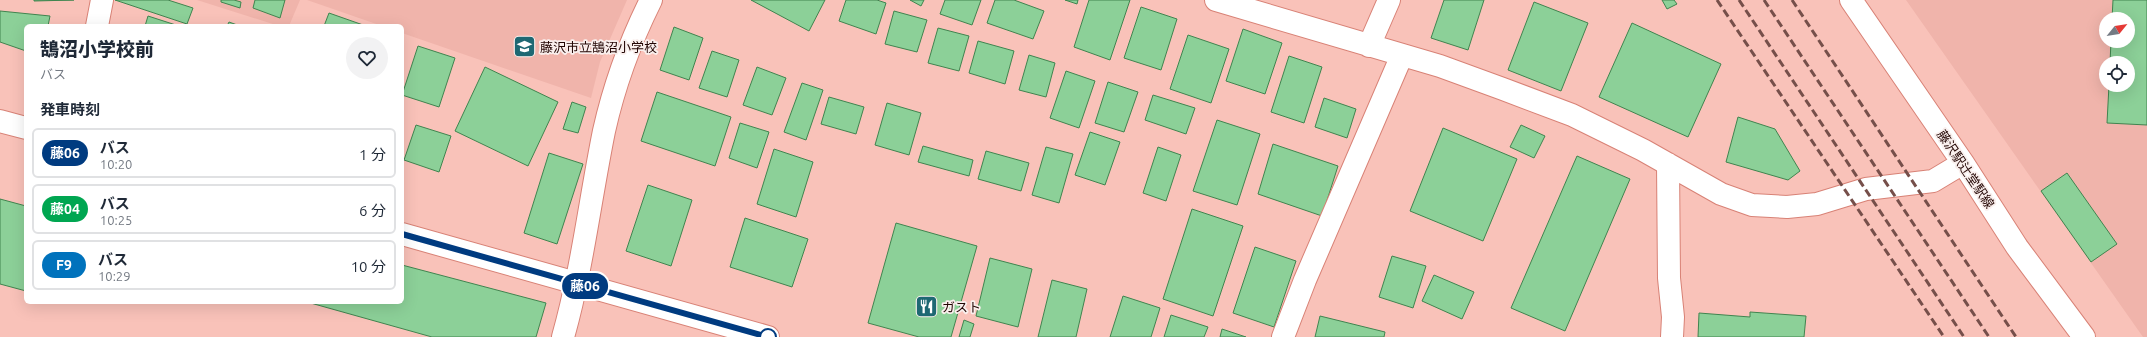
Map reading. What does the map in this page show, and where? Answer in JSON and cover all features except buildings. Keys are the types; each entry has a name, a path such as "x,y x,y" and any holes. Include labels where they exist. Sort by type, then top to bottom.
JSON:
{"street":[{"path":"97,24 102,0"},
{"path":"563,337 577,284 605,130 621,69 638,26 651,0"},
{"path":"1216,0 1402,55 1503,88 1572,116 1643,150 1721,194 1752,205 1788,207 1817,204 1866,189 1933,181 1963,163"},
{"path":"1369,46 1389,0"},
{"name":"藤沢駅辻堂駅線","path":"1851,0 1963,163 2017,247 2084,337"},
{"path":"1283,337 1305,280 1402,55"},
{"path":"0,120 24,127"},
{"path":"1668,164 1669,278 1673,317 1672,337"},
{"path":"404,235 768,337"}],"shaded area":[{"path":"197,0 300,0 290,24 273,24"},
{"name":"藤沢市立鵠沼小学校","path":"307,0 627,0 600,62 591,98 404,34 404,24 376,24"},
{"path":"1906,0 2147,0 2147,337 2143,337"}],"railway":[{"path":"1717,0 1944,337"},
{"path":"1739,0 1964,337"},
{"path":"1764,0 1989,337"},
{"path":"1792,0 2016,337"}],"bus line":[{"name":"藤06","path":"404,235 768,337"}],"place":[{"name":"藤沢市立鵠沼小学校","path":"525,47"},
{"name":"ガスト","path":"926,307"}]}
